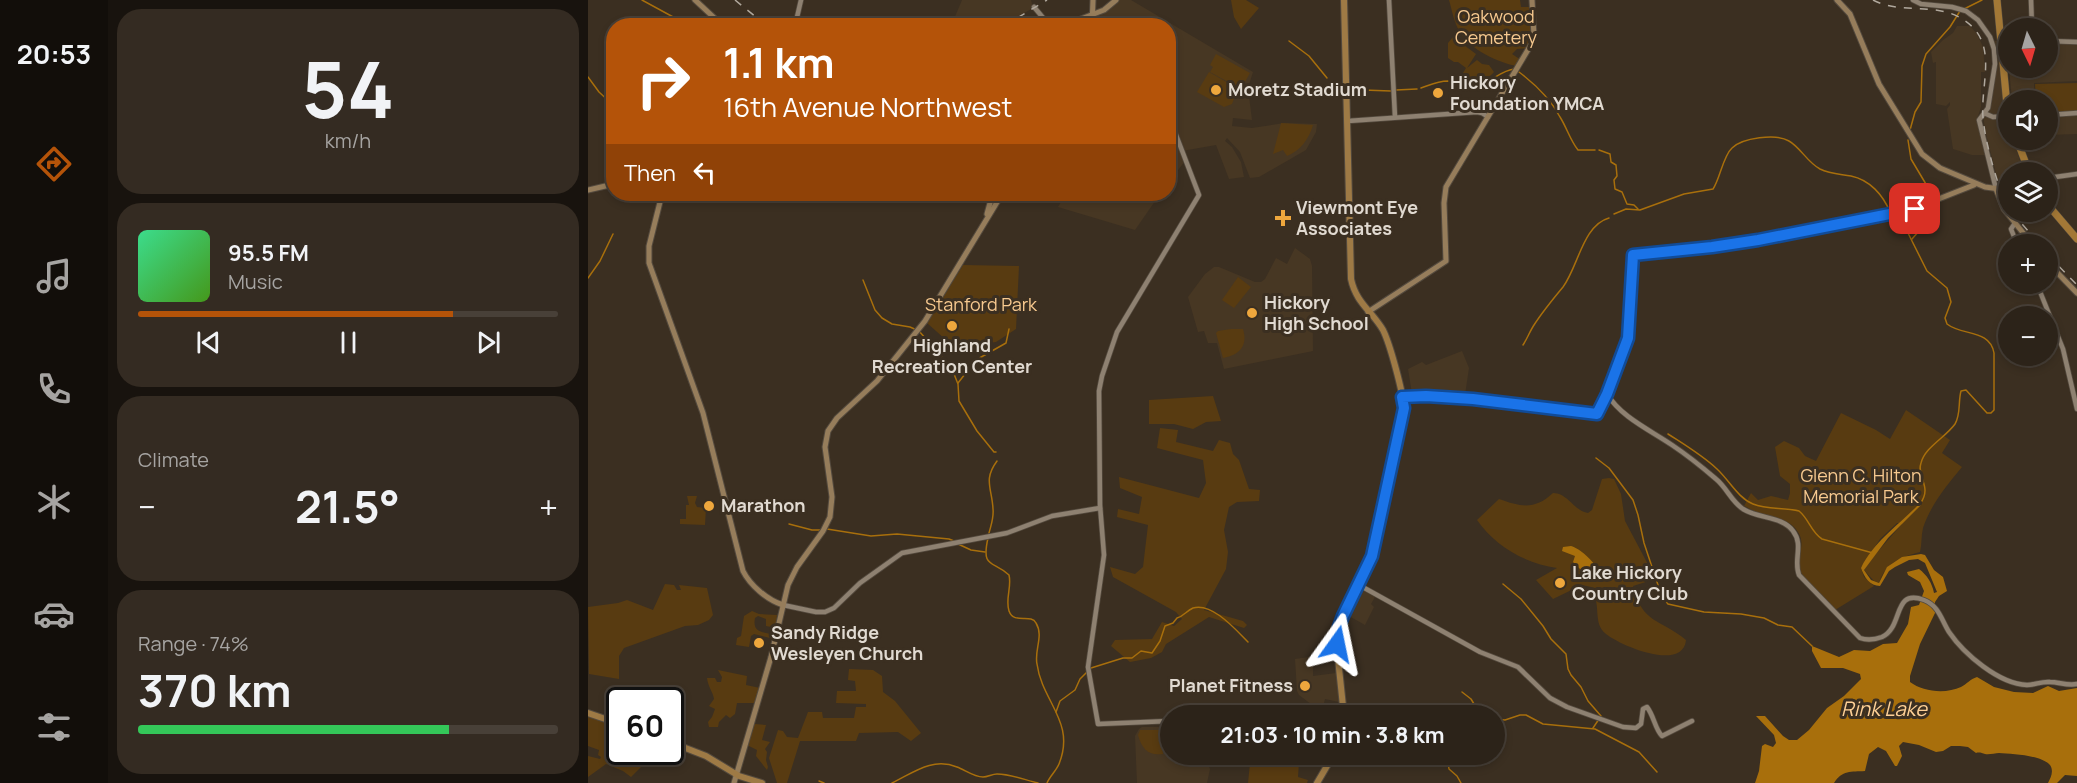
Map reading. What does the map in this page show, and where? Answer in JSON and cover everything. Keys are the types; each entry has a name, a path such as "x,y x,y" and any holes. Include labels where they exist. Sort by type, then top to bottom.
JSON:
{"highway":[{"path":"1999,0 2002,18"},
{"path":"2058,217 2077,239"},
{"path":"2056,222 2077,244"}],"main road":[{"path":"695,0 714,18"},
{"path":"1093,0 1093,18"},
{"path":"1085,18 1104,10 1116,0"},
{"path":"1343,705 1337,637 1343,616 1372,556 1404,408 1384,334 1354,291 1352,279 1344,0"},
{"path":"1368,312 1446,261 1444,203 1446,187 1533,40 1532,0"},
{"path":"1837,0 1850,14 1874,74 1919,151 1940,168 1997,190"},
{"path":"1967,180 1985,190 1997,190"},
{"path":"1957,190 1967,180"},
{"path":"1985,187 1990,186 1994,180"},
{"path":"1402,397 1473,399 1598,414 1628,335 1633,255 1758,240 1892,215 1915,209 1974,185"},
{"path":"588,190 606,186"},
{"path":"1997,190 2004,208 2024,234"},
{"path":"660,201 649,246 649,263 703,413 742,567 752,584 772,600 783,605"},
{"path":"988,216 989,201"},
{"path":"734,783 794,572 823,531 830,517 832,497 825,445 830,428 837,418 872,387 921,326 998,201"},
{"path":"2058,273 2077,293"},
{"path":"588,713 606,719"},
{"path":"684,747 706,756 737,774 762,783"},
{"path":"1317,783 1328,765"}],"street":[{"path":"797,18 801,0"},
{"path":"1389,0 1395,117"},
{"path":"1913,0 1927,5 1963,9 1978,20 1992,41 1995,64 1989,105 1980,117 1979,125 1997,190"},
{"path":"2031,0 2032,18"},
{"path":"1034,7 1043,18"},
{"path":"1992,41 1998,41"},
{"path":"2058,41 2077,42"},
{"path":"1348,121 1478,112 1488,117"},
{"path":"1984,113 1998,117"},
{"path":"2058,114 2077,113"},
{"path":"1160,721 1098,724 1088,667 1104,559 1100,508 1099,391 1111,347 1126,316 1199,195 1176,135"},
{"path":"2058,177 2077,174"},
{"path":"2012,234 2015,223"},
{"path":"2041,294 2063,349 2077,409"},
{"path":"1607,394 1619,410 1677,448 1720,482 1740,507 1756,516 1781,522 1790,527 1799,543 1797,567 1799,575 1858,636 1866,640 1873,640 1890,632 1900,606 1907,599 1921,599 1936,609 1952,636 1980,664 2019,684 2077,684"},
{"path":"783,605 825,612 834,608 859,584 902,553 1009,532 1052,516 1100,508"},
{"path":"1359,585 1480,652 1518,667 1553,700 1575,711 1633,728 1641,724 1643,709 1646,707 1653,716 1661,735 1664,736 1692,722"}],"shaded area":[{"path":"962,0 1031,0 1033,8 1015,18 954,18"},
{"path":"1120,0 1131,0 1162,18 1098,18"},
{"path":"1957,26 1970,26 1983,47 1985,72 1981,72 1981,107 1977,119 1986,155 1972,155 1953,149 1947,109 1950,102 1946,106 1936,104 1936,62 1933,63 1931,52 1953,33"},
{"path":"1176,27 1253,72 1248,88 1252,120 1233,118 1232,126 1252,128 1284,123 1317,124 1316,132 1306,150 1259,177 1250,178 1240,152 1227,138 1225,141 1232,147 1241,162 1244,177 1229,179 1216,145 1182,151 1185,161 1176,173"},
{"path":"1992,41 1998,41 1998,78 2004,78 2006,90 1998,90 1998,150 2016,150 2021,162 1998,162 1998,181 1983,114 1986,111 1995,64"},
{"path":"2058,43 2077,43 2077,81 2034,83 2034,90 2011,90 2010,78 2058,78"},
{"path":"2077,113 2077,134 2058,135 2058,114"},
{"path":"1062,201 1155,201 1135,230 1058,207"},
{"name":"Hickory High School","path":"1295,248 1310,259 1312,266 1313,351 1224,369 1217,343 1208,343 1204,331 1198,332 1188,297 1205,274 1214,267 1255,282 1261,282 1265,279 1276,258 1287,264"},
{"path":"1462,351 1469,368 1465,395 1412,394 1408,369 1422,362 1426,365"},
{"path":"1362,588 1375,597 1371,604 1374,607 1365,625 1347,615"},
{"path":"1309,657 1311,666 1313,666 1313,676 1336,673 1339,702 1325,699 1324,703 1311,704 1299,695 1295,659"},
{"path":"1160,727 1160,765 1208,765 1210,769 1207,783 1137,783 1135,736 1139,729"}],"green space":[{"path":"1231,0 1246,0 1259,8 1241,29 1234,17"},
{"name":"Oakwood Cemetery","path":"1449,0 1520,0 1521,7 1532,7 1533,32 1528,48 1517,49 1512,54 1521,60 1517,66 1493,58 1470,44 1458,28"},
{"path":"1453,37 1476,54 1467,68 1477,60 1489,65 1494,72 1482,81 1466,81 1463,73 1466,68 1448,58 1448,43"},
{"path":"1216,54 1250,73 1241,89 1210,72 1213,67 1210,65"},
{"name":"Moretz Stadium","path":"1209,72 1235,87 1232,104 1224,107 1197,92"},
{"path":"2077,83 2077,112 2058,113 2058,90 2035,90 2035,84"},
{"path":"1281,123 1313,125 1303,144 1287,156 1283,150 1273,154"},
{"name":"Stanford Park","path":"963,265 1019,266 1016,329 996,342 954,347 927,323"},
{"path":"1238,277 1251,287 1234,308 1222,300"},
{"path":"1243,329 1243,344 1238,352 1223,358 1216,333"},
{"path":"1213,396 1221,421 1206,422 1193,429 1174,424 1149,424 1149,400"},
{"name":"Glenn C. Hilton Memorial Park","path":"1906,410 1950,440 1942,453 1962,467 1930,512 1923,528 1920,552 1895,562 1885,570 1879,583 1864,570 1902,524 1897,523 1880,539 1861,568 1864,577 1874,586 1835,610 1801,573 1799,562 1801,538 1795,528 1783,520 1744,506 1751,493 1758,500 1771,496 1788,500 1790,484 1780,476 1775,447 1784,441 1799,448 1805,456 1816,461 1841,413 1890,439"},
{"path":"1160,428 1178,430 1176,442 1213,451 1219,440 1230,443 1233,454 1239,460 1249,489 1260,490 1259,501 1237,502 1229,507 1224,530 1228,552 1226,569 1204,610 1243,621 1247,625 1244,628 1209,617 1166,644 1162,652 1151,658 1130,662 1111,646 1115,640 1152,639 1162,622 1174,626 1182,619 1176,612 1113,577 1110,567 1135,574 1143,567 1148,525 1117,517 1118,509 1139,514 1142,497 1120,488 1119,477 1199,498 1206,483 1203,460 1157,448"},
{"name":"Lake Hickory Country Club","path":"1602,479 1614,479 1621,494 1625,521 1652,572 1649,581 1633,586 1637,598 1647,614 1686,640 1682,649 1674,654 1650,654 1606,634 1599,624 1596,600 1591,587 1582,585 1553,599 1536,580 1557,568 1523,558 1502,546 1477,520 1499,499 1514,504 1528,505 1540,502 1553,493 1563,496 1583,512 1588,513 1592,510"},
{"path":"687,496 697,496 695,503 697,507 706,508 705,525 680,524 680,519 686,519 686,505 689,505"},
{"path":"665,584 674,585 677,590 681,590 679,585 707,588 713,615 709,620 698,625 685,626 624,648 619,656 619,679 589,674 588,607 627,600 653,610"},
{"path":"752,611 759,614 777,615 776,628 766,626 766,619 758,616 755,618 755,627 775,635 774,639 754,634 751,636 749,647 736,645 737,638 741,636 744,616"},
{"path":"849,669 873,670 882,676 883,692 895,701 921,733 911,741 898,732 859,733 856,741 800,741 787,783 777,783 769,758 778,730 783,731 787,737 798,738 808,712 822,712 823,718 854,718 856,707 866,707 866,704 836,703 837,691 856,691 855,681 848,680"},
{"path":"718,670 747,676 746,685 760,688 756,703 737,703 735,714 730,718 726,715 719,722 718,727 709,727 708,722 715,709 709,706 714,699 707,678 715,678 717,682 721,682 722,677"},
{"path":"588,715 606,721 606,764 588,777 588,756 600,759 601,757 598,755 599,750 588,746"},
{"path":"752,725 766,725 762,740 770,742 765,749 767,770 756,756 757,750 747,745"},
{"path":"1140,730 1160,730 1160,754 1153,754 1146,750 1138,735"},
{"path":"608,765 643,765 631,777"},
{"path":"1250,765 1299,765 1298,777 1308,780 1307,783 1248,783"}],"water":[{"name":"Rink Lake","path":"1919,504 1921,505 1888,538 1864,570 1871,580 1879,583 1887,567 1902,557 1921,554 1925,555 1934,570 1943,577 1947,591 1935,602 1935,613 1920,644 1910,682 1928,690 1942,691 1961,687 1977,677 1994,687 2014,692 2033,693 2048,686 2059,691 2077,688 2077,776 2065,775 2057,783 2048,783 2052,772 2050,765 2034,757 2005,753 1976,753 1968,747 1960,746 1951,746 1936,752 1903,742 1899,746 1902,756 1897,766 1886,751 1878,747 1869,754 1865,771 1844,774 1834,783 1755,783 1762,746 1765,744 1773,747 1776,743 1774,735 1756,716 1765,716 1783,736 1789,740 1797,740 1809,730 1827,708 1844,696 1861,679 1860,674 1843,668 1821,668 1812,651 1812,646 1839,657 1854,650 1870,651 1883,644 1897,643 1908,624 1911,607 1919,605 1924,591 1920,582 1907,572 1919,569 1929,580 1934,593 1937,592 1925,563 1918,559 1909,560 1889,571 1880,586 1868,580 1861,568 1880,541"},
{"path":"1571,546 1586,555 1597,569 1581,570 1573,562 1575,556 1562,551 1563,547"}],"waterway":[{"path":"642,0 675,18"},
{"path":"1964,9 1982,0"},
{"path":"1910,130 1915,112 1921,102 1922,66 1926,54 1950,27 1960,11"},
{"path":"1289,41 1309,56 1327,78"},
{"path":"1421,88 1448,81 1476,86 1505,71 1515,69"},
{"path":"1519,72 1552,104 1578,150 1595,150"},
{"path":"588,77 606,99"},
{"path":"1331,81 1343,94"},
{"path":"1396,90 1417,89"},
{"path":"1351,93 1363,90 1391,91"},
{"path":"1614,214 1626,209 1640,210 1684,194 1713,189 1726,156 1732,148 1751,139 1768,137 1789,141 1820,169 1864,181 1880,194 1890,212"},
{"path":"1908,140 1911,159 1933,196"},
{"path":"1599,150 1610,154 1611,162 1616,165 1615,189 1622,192 1627,204 1634,205 1638,209"},
{"path":"1912,239 1932,216 1935,204"},
{"path":"1892,217 1908,233 1927,271 1947,288 1951,302 1945,318 1947,324 1981,336 1991,345 1994,353 1994,410 1987,413 1966,390 1961,391 1955,424 1923,457 1920,468 1925,492 1920,504"},
{"path":"1523,345 1537,320 1568,279 1593,229 1600,222 1609,218"},
{"path":"588,278 600,261 613,234"},
{"path":"863,280 875,310 882,318 892,324 919,331 952,369 958,384 959,401 977,431 996,452"},
{"path":"958,383 976,360 1006,343 1009,329"},
{"path":"1668,434 1711,464 1738,493 1753,504 1799,511 1822,539 1873,553"},
{"path":"1596,458 1609,468 1633,500 1660,591 1668,604 1704,612 1764,618 1778,625 1792,627 1812,646"},
{"path":"989,533 993,512 989,479 997,461"},
{"path":"789,524 822,530"},
{"path":"827,529 871,536 897,534 954,541"},
{"path":"988,538 987,559 1009,575 1008,602 1011,615 1034,620 1038,628 1036,659 1040,677 1061,724 1063,736 1063,749 1059,764 1047,783"},
{"path":"958,544 971,550 985,552"},
{"path":"1503,584 1521,599 1551,639 1566,654 1571,675 1601,716 1593,728"},
{"path":"1056,712 1060,701 1075,690 1080,679 1091,668 1123,658 1132,658 1141,651 1152,653 1160,641 1165,626 1173,623 1193,608 1200,607 1216,613 1248,642"},
{"path":"1462,692 1475,705"},
{"path":"1505,720 1526,715 1543,724 1595,729 1639,752 1657,772"},
{"path":"892,783 923,768 939,764 948,764 980,777 1002,774 1038,783"},
{"path":"1448,765 1461,783"},
{"path":"819,781 824,783"}],"railway":[{"path":"735,0 757,18"},
{"path":"1017,18 1047,0"},
{"path":"1873,0 1894,7 1949,13 1972,26 1980,37 1986,62 1984,128 1998,182"},
{"path":"2020,222 2031,234"},
{"path":"2058,265 2077,285"}],"place":[{"name":"Moretz Stadium","path":"1216,90"},
{"name":"Hickory Foundation YMCA","path":"1438,93"},
{"name":"Viewmont Eye Associates","path":"1283,218"},
{"name":"Hickory High School","path":"1252,313"},
{"name":"Highland Recreation Center","path":"952,326"},
{"name":"Marathon","path":"709,506"},
{"name":"Lake Hickory Country Club","path":"1560,583"},
{"name":"Sandy Ridge Wesleyen Church","path":"759,643"},
{"name":"Planet Fitness","path":"1305,686"}],"route":[{"path":"1337,644 1343,616 1372,556 1404,408 1402,397 1473,399 1597,414 1628,338 1633,255 1758,240 1915,209"}]}
